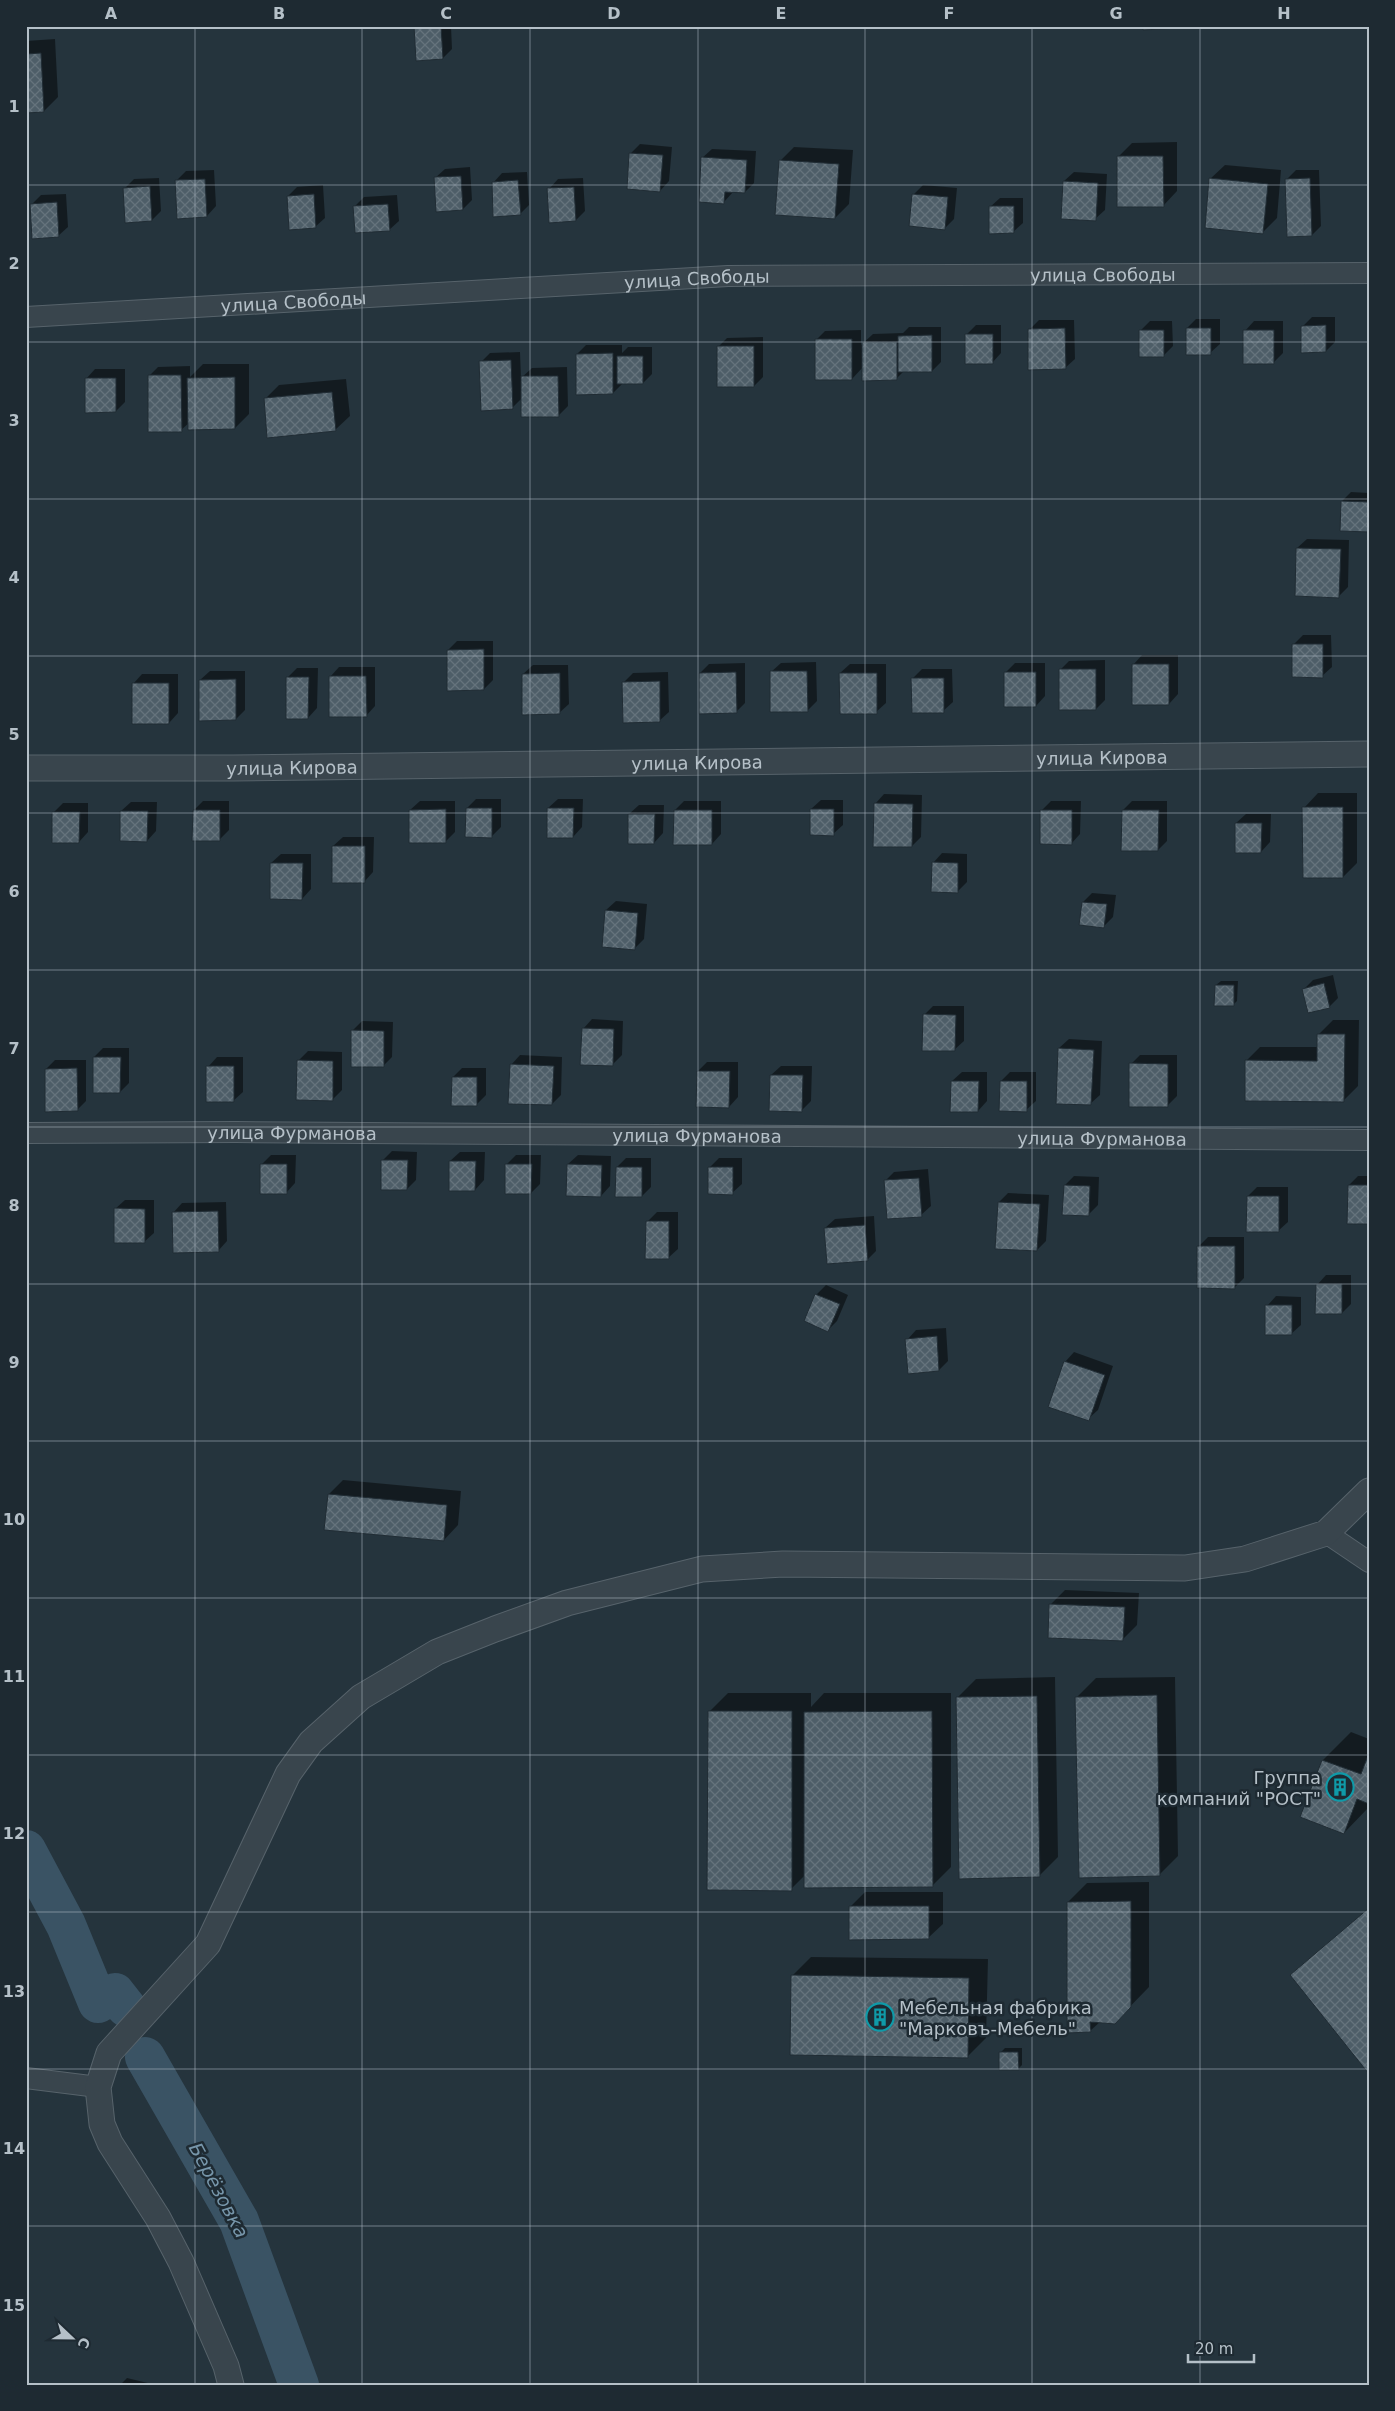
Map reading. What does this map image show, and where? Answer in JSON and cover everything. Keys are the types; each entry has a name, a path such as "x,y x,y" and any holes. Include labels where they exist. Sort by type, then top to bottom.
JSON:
{"street":[{"name":"улица Свободы","path":"26,317 728,276 1369,273"},
{"name":"улица Кирова","path":"26,768 233,768 1369,754"},
{"name":"улица Фурманова","path":"26,1133 236,1132 1369,1140"},
{"path":"231,2385 226,2366 177,2255 158,2218 110,2144 102,2124 98,2087 109,2053 208,1944 288,1774 311,1742 361,1697 437,1652 566,1603 702,1569 783,1564 1185,1568 1245,1559 1326,1534 1369,1491"},
{"path":"1326,1534 1369,1562"},
{"path":"26,2078 98,2087"}],"building":[{"path":"414,26 441,26 443,59 416,61"},
{"path":"1143,26 1178,26 1178,28 1143,30"},
{"path":"41,53 44,112 26,113 26,54"},
{"path":"629,153 663,155 660,192 627,189"},
{"path":"1117,156 1163,156 1164,207 1117,207"},
{"path":"701,157 747,160 745,193 725,192 724,204 699,202"},
{"path":"779,160 839,164 835,219 775,215"},
{"path":"461,176 463,210 436,212 434,177"},
{"path":"1209,178 1268,184 1263,234 1205,228"},
{"path":"1310,178 1312,236 1287,237 1285,179"},
{"path":"205,179 207,217 177,219 175,180"},
{"path":"518,180 521,215 493,217 492,182"},
{"path":"1063,181 1098,183 1096,221 1061,219"},
{"path":"150,186 152,221 125,223 123,188"},
{"path":"574,187 576,221 549,223 547,188"},
{"path":"314,194 316,228 289,230 287,196"},
{"path":"912,194 948,197 945,230 909,226"},
{"path":"57,202 59,237 32,239 30,204"},
{"path":"388,204 390,231 355,233 353,206"},
{"path":"989,206 1014,206 1014,233 989,234"},
{"path":"1326,325 1326,352 1301,353 1301,326"},
{"path":"1065,328 1066,369 1028,370 1028,329"},
{"path":"1186,328 1211,328 1211,355 1186,355"},
{"path":"1139,330 1164,330 1164,357 1139,357"},
{"path":"1243,330 1274,330 1274,364 1243,364"},
{"path":"965,334 993,334 993,364 965,364"},
{"path":"932,335 932,372 898,372 898,336"},
{"path":"815,339 852,339 852,380 815,380"},
{"path":"862,342 897,342 897,380 862,381"},
{"path":"717,346 754,346 754,387 717,387"},
{"path":"613,353 613,394 576,395 576,354"},
{"path":"617,356 643,356 643,384 617,384"},
{"path":"511,360 513,409 481,411 479,361"},
{"path":"148,375 181,375 182,432 148,432"},
{"path":"521,376 558,376 559,417 521,417"},
{"path":"235,377 235,429 188,430 187,378"},
{"path":"85,378 116,378 116,412 85,413"},
{"path":"332,392 336,431 267,438 264,398"},
{"path":"1341,501 1369,502 1369,532 1340,531"},
{"path":"1296,548 1341,549 1339,598 1295,596"},
{"path":"1292,644 1323,644 1323,678 1292,677"},
{"path":"484,649 484,690 447,691 447,650"},
{"path":"1132,664 1169,664 1169,705 1132,705"},
{"path":"1059,669 1096,669 1096,710 1059,710"},
{"path":"770,671 807,671 808,712 770,712"},
{"path":"736,672 737,713 699,714 699,673"},
{"path":"1004,672 1036,672 1036,707 1004,707"},
{"path":"560,673 560,714 522,715 522,674"},
{"path":"839,673 877,673 877,714 840,714"},
{"path":"329,676 366,676 367,717 329,717"},
{"path":"286,677 309,677 308,719 286,719"},
{"path":"911,678 944,678 944,713 912,713"},
{"path":"236,679 236,720 199,721 199,680"},
{"path":"660,681 660,722 623,723 622,682"},
{"path":"132,683 169,683 169,724 132,724"},
{"path":"874,803 913,804 912,847 873,847"},
{"path":"1302,807 1343,807 1343,878 1303,878"},
{"path":"466,808 492,808 492,838 465,837"},
{"path":"547,808 574,808 573,838 547,838"},
{"path":"446,809 446,843 409,843 409,810"},
{"path":"810,809 834,809 834,836 810,835"},
{"path":"193,810 220,810 220,841 192,841"},
{"path":"674,810 712,810 712,845 673,845"},
{"path":"1040,810 1072,810 1072,845 1040,844"},
{"path":"1122,810 1159,810 1158,851 1121,851"},
{"path":"120,811 148,811 147,842 120,841"},
{"path":"52,812 80,812 79,843 52,843"},
{"path":"628,814 655,814 654,844 628,844"},
{"path":"1235,823 1262,823 1261,853 1235,853"},
{"path":"332,846 365,846 365,883 332,883"},
{"path":"932,862 958,863 958,893 931,892"},
{"path":"270,863 303,863 302,900 270,899"},
{"path":"1082,902 1107,904 1104,928 1079,925"},
{"path":"605,910 638,913 635,950 602,947"},
{"path":"1324,983 1330,1008 1308,1013 1302,989"},
{"path":"1215,985 1234,985 1234,1006 1214,1006"},
{"path":"923,1014 956,1015 955,1051 922,1051"},
{"path":"582,1028 614,1029 613,1066 580,1065"},
{"path":"351,1030 384,1031 384,1067 351,1067"},
{"path":"1317,1034 1345,1034 1344,1102 1245,1101 1245,1060 1317,1061"},
{"path":"1058,1048 1094,1050 1091,1105 1056,1104"},
{"path":"93,1057 121,1057 120,1093 93,1093"},
{"path":"297,1060 333,1061 333,1101 296,1100"},
{"path":"1129,1063 1168,1064 1168,1107 1129,1107"},
{"path":"510,1064 554,1066 552,1105 508,1104"},
{"path":"206,1066 234,1066 234,1102 206,1102"},
{"path":"77,1068 78,1111 45,1112 45,1069"},
{"path":"697,1071 730,1071 729,1108 696,1107"},
{"path":"770,1075 803,1075 802,1112 769,1111"},
{"path":"452,1077 477,1077 477,1106 451,1106"},
{"path":"951,1081 979,1081 978,1112 950,1112"},
{"path":"1000,1081 1027,1081 1027,1112 999,1111"},
{"path":"381,1160 408,1160 407,1190 381,1190"},
{"path":"449,1161 476,1161 475,1191 449,1191"},
{"path":"260,1164 287,1164 287,1194 260,1194"},
{"path":"505,1164 532,1164 531,1194 505,1194"},
{"path":"567,1164 602,1165 601,1197 566,1196"},
{"path":"616,1167 642,1167 642,1197 615,1197"},
{"path":"708,1167 733,1167 733,1195 708,1194"},
{"path":"919,1178 922,1217 887,1219 884,1180"},
{"path":"1064,1185 1090,1186 1089,1216 1062,1215"},
{"path":"1348,1185 1369,1185 1369,1224 1347,1224"},
{"path":"1247,1196 1279,1196 1279,1232 1246,1232"},
{"path":"998,1202 1040,1204 1037,1251 995,1249"},
{"path":"114,1208 145,1209 145,1243 114,1243"},
{"path":"218,1211 219,1252 173,1253 172,1212"},
{"path":"646,1221 669,1221 669,1259 645,1259"},
{"path":"865,1225 868,1261 827,1264 824,1228"},
{"path":"1197,1246 1235,1246 1235,1289 1197,1288"},
{"path":"1316,1284 1342,1284 1342,1314 1315,1314"},
{"path":"815,1294 840,1304 828,1332 804,1321"},
{"path":"1265,1305 1292,1305 1292,1335 1265,1335"},
{"path":"937,1336 939,1371 908,1374 905,1339"},
{"path":"1064,1361 1105,1375 1089,1421 1048,1407"},
{"path":"328,1494 447,1505 444,1541 324,1530"},
{"path":"1049,1604 1125,1607 1123,1641 1048,1638"},
{"path":"1157,1695 1160,1876 1079,1878 1075,1697"},
{"path":"1037,1696 1040,1877 959,1879 956,1697"},
{"path":"708,1711 792,1711 792,1891 707,1890"},
{"path":"932,1711 933,1887 804,1888 804,1712"},
{"name":"Группа компаний \"РОСТ\"","path":"1369,1753 1369,1804 1357,1799 1344,1834 1300,1817 1322,1760 1361,1774"},
{"path":"1131,1901 1131,2007 1115,2024 1090,2022 1091,2032 1067,2033 1067,1902"},
{"path":"849,1906 929,1906 929,1939 849,1940"},
{"path":"1369,1908 1369,2074 1290,1975"},
{"name":"Мебельная фабрика \"Марковъ-Мебель\"","path":"791,1975 969,1978 968,2058 790,2055"},
{"path":"999,2052 1018,2052 1019,2070 999,2070"}],"waterway":[{"name":"Берёзовка","path":"26,1850 66,1925 98,2003 115,1993 126,2007"},
{"name":"Берёзовка","path":"145,2057 239,2221 299,2385"}],"place":[{"name":"Группа компаний \"РОСТ\"","path":"1340,1787"},
{"name":"Мебельная фабрика \"Марковъ-Мебель\"","path":"880,2017"}]}
